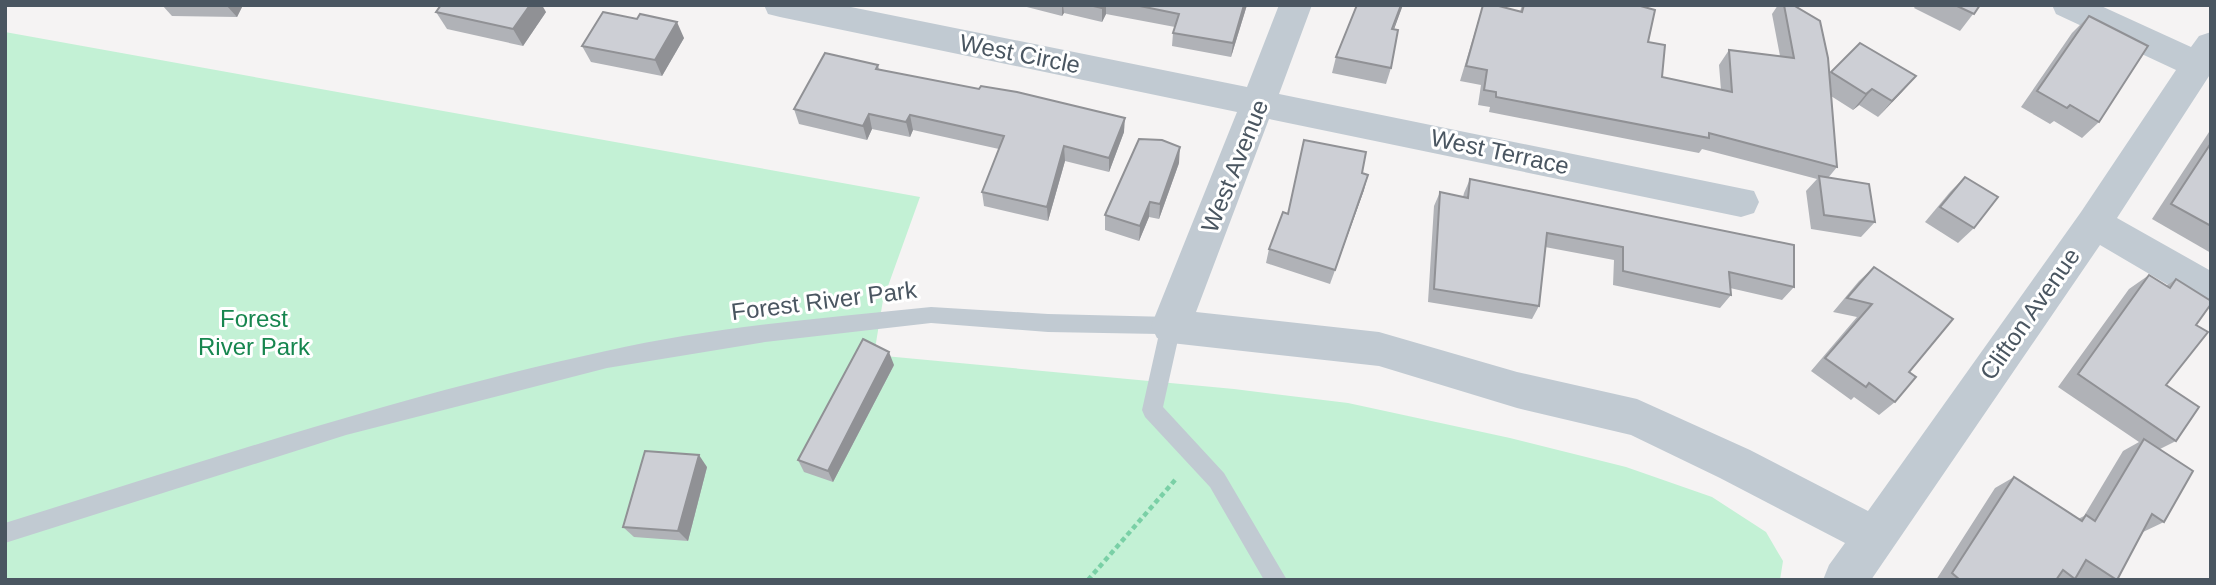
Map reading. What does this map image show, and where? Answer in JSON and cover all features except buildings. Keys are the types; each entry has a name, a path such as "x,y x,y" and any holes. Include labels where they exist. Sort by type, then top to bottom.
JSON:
{"street":[{"name":"West Circle","path":"780,5 1260,102"},
{"name":"West Avenue","path":"1171,326 1296,5"},
{"path":"2068,5 2204,55"},
{"name":"Clifton Avenue","path":"1845,580 2094,223 2204,55"},
{"name":"West Terrace","path":"1260,102 1741,202"},
{"path":"2094,223 2211,290"},
{"path":"1171,326 1379,349 1517,390 1637,418 1735,464 1874,537"}],"lane":[{"name":"Forest River Park","path":"5,533 346,426 607,359 765,332 931,315 1048,323 1171,326"},
{"path":"1171,326 1152,410 1217,480 1276,580"}],"path":[{"path":"1087,580 1194,456"}],"green space":[{"name":"Forest River Park","path":"5,32 920,197 883,300 874,355 1234,389 1348,403 1510,438 1626,467 1712,497 1766,532 1783,561 1780,580 5,580"}]}
